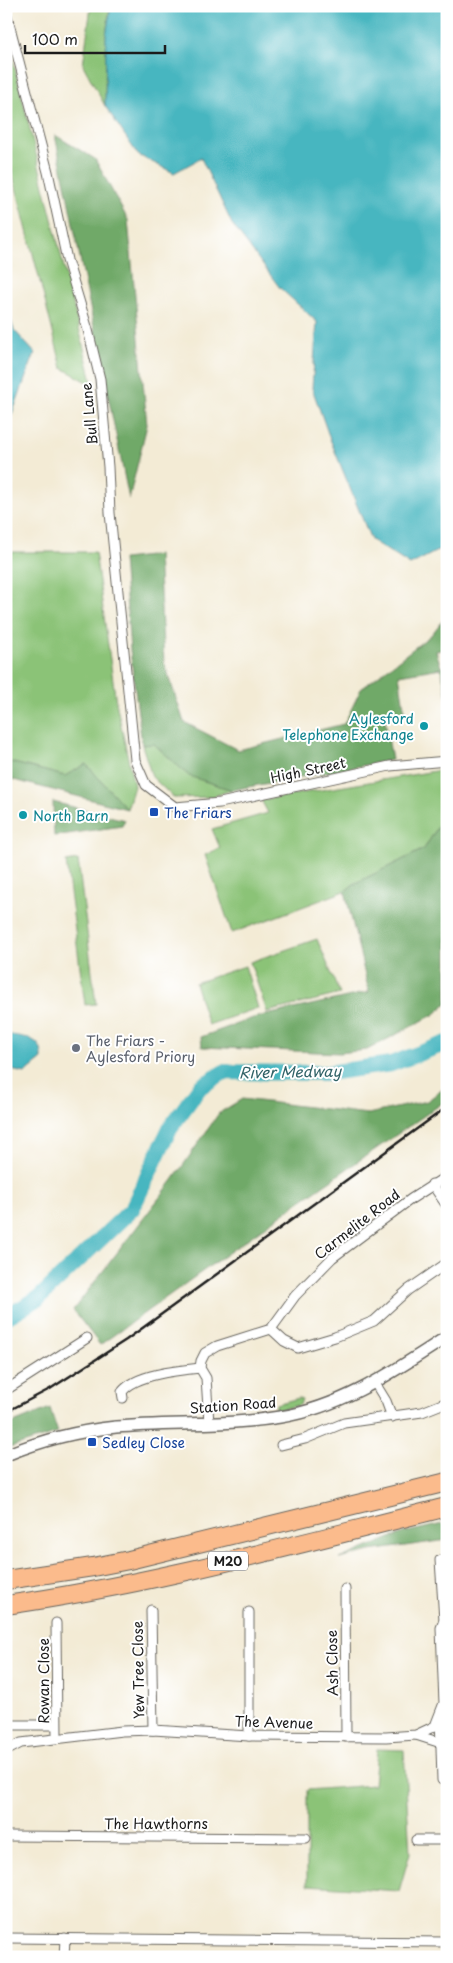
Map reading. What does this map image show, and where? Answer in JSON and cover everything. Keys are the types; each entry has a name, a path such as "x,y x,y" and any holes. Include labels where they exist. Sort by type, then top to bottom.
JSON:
{"highway":[{"name":"M20","path":"6,1580 129,1560 447,1482"},
{"name":"M20","path":"6,1605 159,1578 447,1507"}],"street":[{"name":"Bull Lane","path":"6,12 48,172 67,260 88,330 100,379 110,513 135,760 146,785 175,807"},
{"name":"High Street","path":"175,807 220,803 390,766 447,761"},
{"name":"Carmelite Road","path":"271,1329 295,1296 332,1258 432,1184 447,1176"},
{"path":"432,1184 447,1206"},
{"path":"209,1423 206,1378 200,1368 205,1354 216,1346 271,1329 284,1341 298,1348 335,1337 374,1321 408,1290 446,1264"},
{"name":"Station Road","path":"6,1455 31,1444 59,1436 93,1430 256,1421 282,1417 324,1406 375,1383 447,1337"},
{"path":"6,1390 87,1338"},
{"path":"123,1398 122,1392 129,1385 163,1372 200,1368"},
{"path":"375,1383 386,1401 392,1417"},
{"path":"282,1445 305,1439 344,1423 422,1412 447,1402"},
{"name":"The Avenue","path":"6,1751 21,1743 122,1731 153,1730 249,1736 386,1738 416,1735 435,1726 444,1703 442,1642 445,1619 440,1560"},
{"name":"Ash Close","path":"344,1589 346,1737"},
{"name":"Yew Tree Close","path":"151,1610 153,1730"},
{"path":"249,1612 249,1736"},
{"name":"Rowan Close","path":"56,1623 57,1738"},
{"path":"440,1711 442,1780"},
{"path":"6,1725 56,1725"},
{"path":"416,1735 441,1743"},
{"name":"The Hawthorns","path":"6,1836 306,1838"},
{"path":"416,1840 447,1840"},
{"path":"6,1938 447,1942"},
{"path":"64,1957 65,1938"}],"green space":[{"path":"91,6 110,6 106,35 105,106 83,65"},
{"path":"6,32 93,385 62,368 6,148"},
{"path":"55,135 95,159 128,220 147,425 129,499"},
{"path":"6,552 95,552 116,702 134,786 127,809 86,764 65,776 6,761"},
{"path":"158,555 164,662 184,722 238,750 344,724 361,689 431,635 447,615 447,649 436,651 441,667 447,667 447,698 441,668 399,675 405,713 385,720 392,760 232,790 189,776 154,744 142,745 130,650 123,559"},
{"path":"154,744 189,776 232,790 211,797 174,798 152,777 142,745"},
{"path":"6,761 65,776 86,764 127,809 6,778"},
{"path":"447,769 447,812 424,849 354,884 345,891 232,933 205,855 220,848 212,829 268,813 261,800"},
{"path":"53,802 125,820 122,826 54,836"},
{"path":"447,812 447,1003 435,1014 367,1050 339,1053 202,1047 201,1037 253,1018 369,992 345,891 354,884 424,849"},
{"path":"78,860 96,1004 85,1005 66,862"},
{"path":"317,939 340,994 267,1012 250,962"},
{"path":"245,966 258,1008 208,1025 195,983"},
{"path":"447,1086 447,1100 302,1200 100,1345 73,1310 173,1180 219,1113 242,1099 368,1114 427,1101"},
{"path":"299,1398 302,1399 300,1405 275,1409 276,1404"},
{"path":"50,1408 58,1433 6,1449 6,1426"},
{"path":"447,1523 447,1540 370,1551 339,1559 403,1533"},
{"path":"377,1749 404,1750 410,1853 399,1891 307,1885 307,1790 374,1785"}],"water":[{"path":"111,6 447,6 447,546 410,565 371,540 330,439 312,388 317,322 280,288 232,224 201,158 174,173 138,155 105,106 106,35"},
{"path":"6,305 14,330 35,353 6,430"},
{"path":"6,1034 31,1039 36,1042 41,1051 42,1059 25,1073 6,1069"}],"waterway":[{"name":"River Medway","path":"6,1317 39,1298 132,1209 170,1128 200,1087 224,1072 328,1073 391,1064 447,1043"}],"railway":[{"path":"6,1412 50,1389 126,1340 447,1107"}],"place":[{"name":"Aylesford Telephone Exchange","path":"424,726"},
{"name":"The Friars","path":"154,812"},
{"name":"North Barn","path":"23,815"},
{"name":"The Friars - Aylesford Priory","path":"76,1048"},
{"name":"Sedley Close","path":"92,1442"}]}
